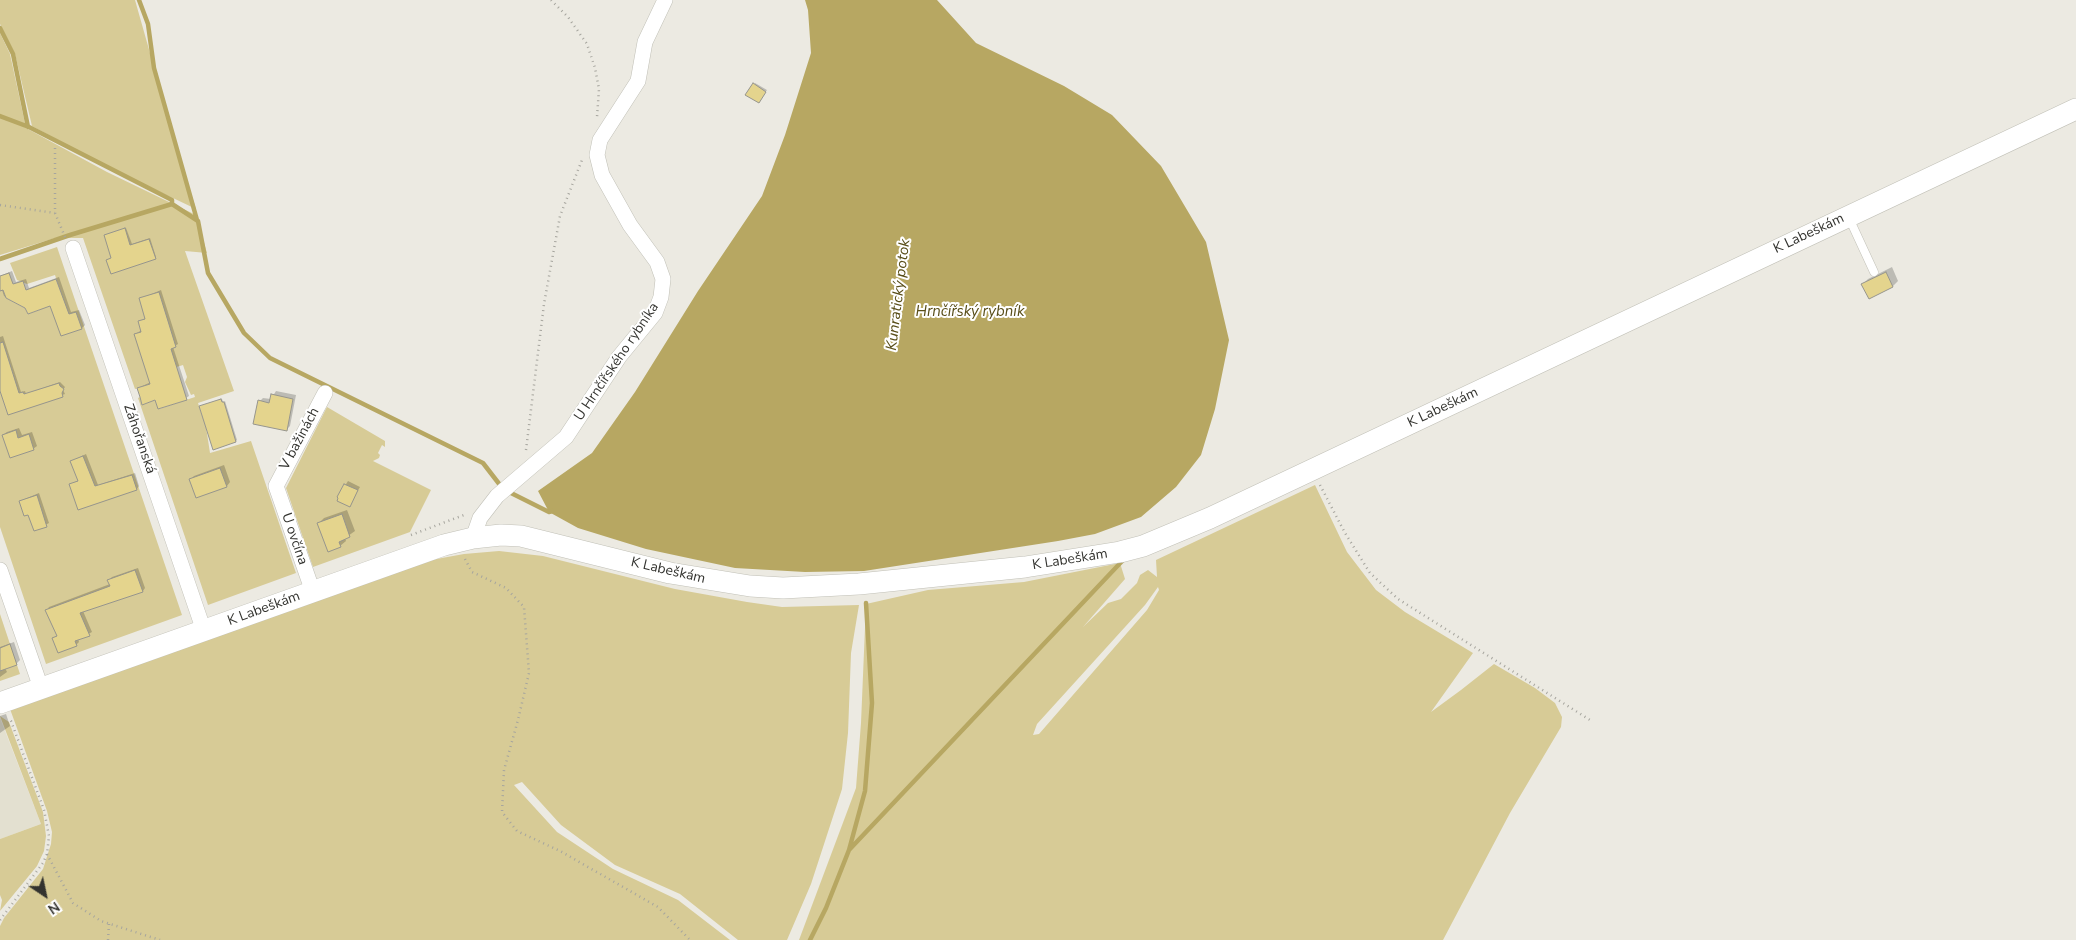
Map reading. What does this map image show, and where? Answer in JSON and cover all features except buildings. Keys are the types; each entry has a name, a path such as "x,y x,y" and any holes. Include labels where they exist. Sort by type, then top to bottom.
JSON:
{"street":[{"name":"U Hrnčířského rybníka","path":"472,531 497,496 566,437 619,357 654,313 661,297 663,279 656,262 630,224 602,175 597,155 600,140 638,82 645,42 665,0"},
{"name":"K Labeškám","path":"1,708 41,688 313,592 472,531 521,536 670,573 741,585 783,588 859,584 1025,567 1128,550 1167,538 2076,108"},
{"name":"Záhořanská","path":"74,248 204,631"},
{"name":"V bažinách","path":"276,486 325,393"},
{"name":"U ovčína","path":"276,486 313,592"},
{"path":"0,570 41,688"}],"lane":[{"path":"1848,216 1874,272"}],"path":[{"path":"551,0 568,17 587,44 595,68 599,89 596,121"},
{"path":"55,148 54,213 63,232"},
{"path":"523,473 544,304 560,216 583,156"},
{"path":"0,205 54,213"},
{"path":"1312,470 1345,533 1370,573 1398,599 1590,720"},
{"path":"411,535 468,513 472,531 465,560 472,572 506,588 524,607 529,673 504,770 502,812 516,831 560,851 658,907 690,940"},
{"path":"0,920 35,874 47,854 49,836 44,810 12,721 1,708"},
{"path":"47,854 74,903 101,921 160,940"},
{"path":"108,940 109,924"}],"shaded area":[{"path":"0,0 135,0 196,209 110,168 32,126 15,54 0,24"},
{"path":"0,33 10,54 26,128 107,172 196,215 207,253 185,251 234,391 198,403 206,427 210,453 251,441 296,573 208,605 138,398 140,397 142,405 155,400 159,409 195,397 194,394 191,395 185,382 187,377 183,365 148,376 150,384 135,389 83,238 55,238 0,255"},
{"path":"57,247 182,615 46,664 0,527 0,288 3,290 6,298 25,308 28,314 39,310 61,294 55,275 27,284 17,280 10,263"},
{"path":"327,407 385,441 385,447 382,445 378,453 380,455 379,458 373,461 431,490 410,532 313,567 286,488"},
{"path":"1315,485 1347,552 1376,590 1405,612 1473,653 1431,712 1494,664 1535,688 1555,703 1562,717 1561,727 1510,813 1443,940 799,940 856,788 866,604 928,590 1024,582 1120,563 1125,579 1083,627 1108,603 1121,599 1137,583 1140,575 1148,570 1157,577 1156,560","holes":["1158,587 1159,590 1147,610 1039,734 1033,735 1037,724 1145,605"]},
{"path":"499,551 543,556 675,589 747,602 782,607 859,605 851,653 848,733 842,789 811,884 787,940 738,940 680,894 615,865 561,825 522,782 514,785 557,832 613,869 678,900 730,940 0,940 0,926 4,918 43,869 51,844 52,832 47,811 10,709 420,562 464,554"},
{"path":"0,614 20,674 0,681"},
{"path":"0,716 9,722 43,812 46,836 44,851 37,866 0,911 2,900 0,895 0,839 41,824"},
{"path":"0,718 41,824 0,839"}],"water":[{"name":"Hrnčířský rybník","path":"805,0 937,0 976,43 1064,86 1112,115 1161,166 1206,242 1229,340 1215,409 1201,455 1176,487 1141,517 1095,534 1058,541 864,571 805,572 735,568 646,549 578,528 549,512 538,491 592,453 635,392 698,291 762,196 785,135 811,53 808,10"}],"waterway":[{"path":"139,0 148,24 154,68 197,220"},
{"path":"0,28 13,54 28,127"},
{"path":"0,116 29,127 172,200 172,204"},
{"path":"0,259 70,235 172,204 198,221 208,273 244,333 270,358 483,463 500,485"},
{"path":"509,492 549,512 552,511"},
{"path":"849,850 1125,558"},
{"name":"Kunratický potok","path":"810,940 826,908 849,850 865,791 872,703 866,603"}]}
